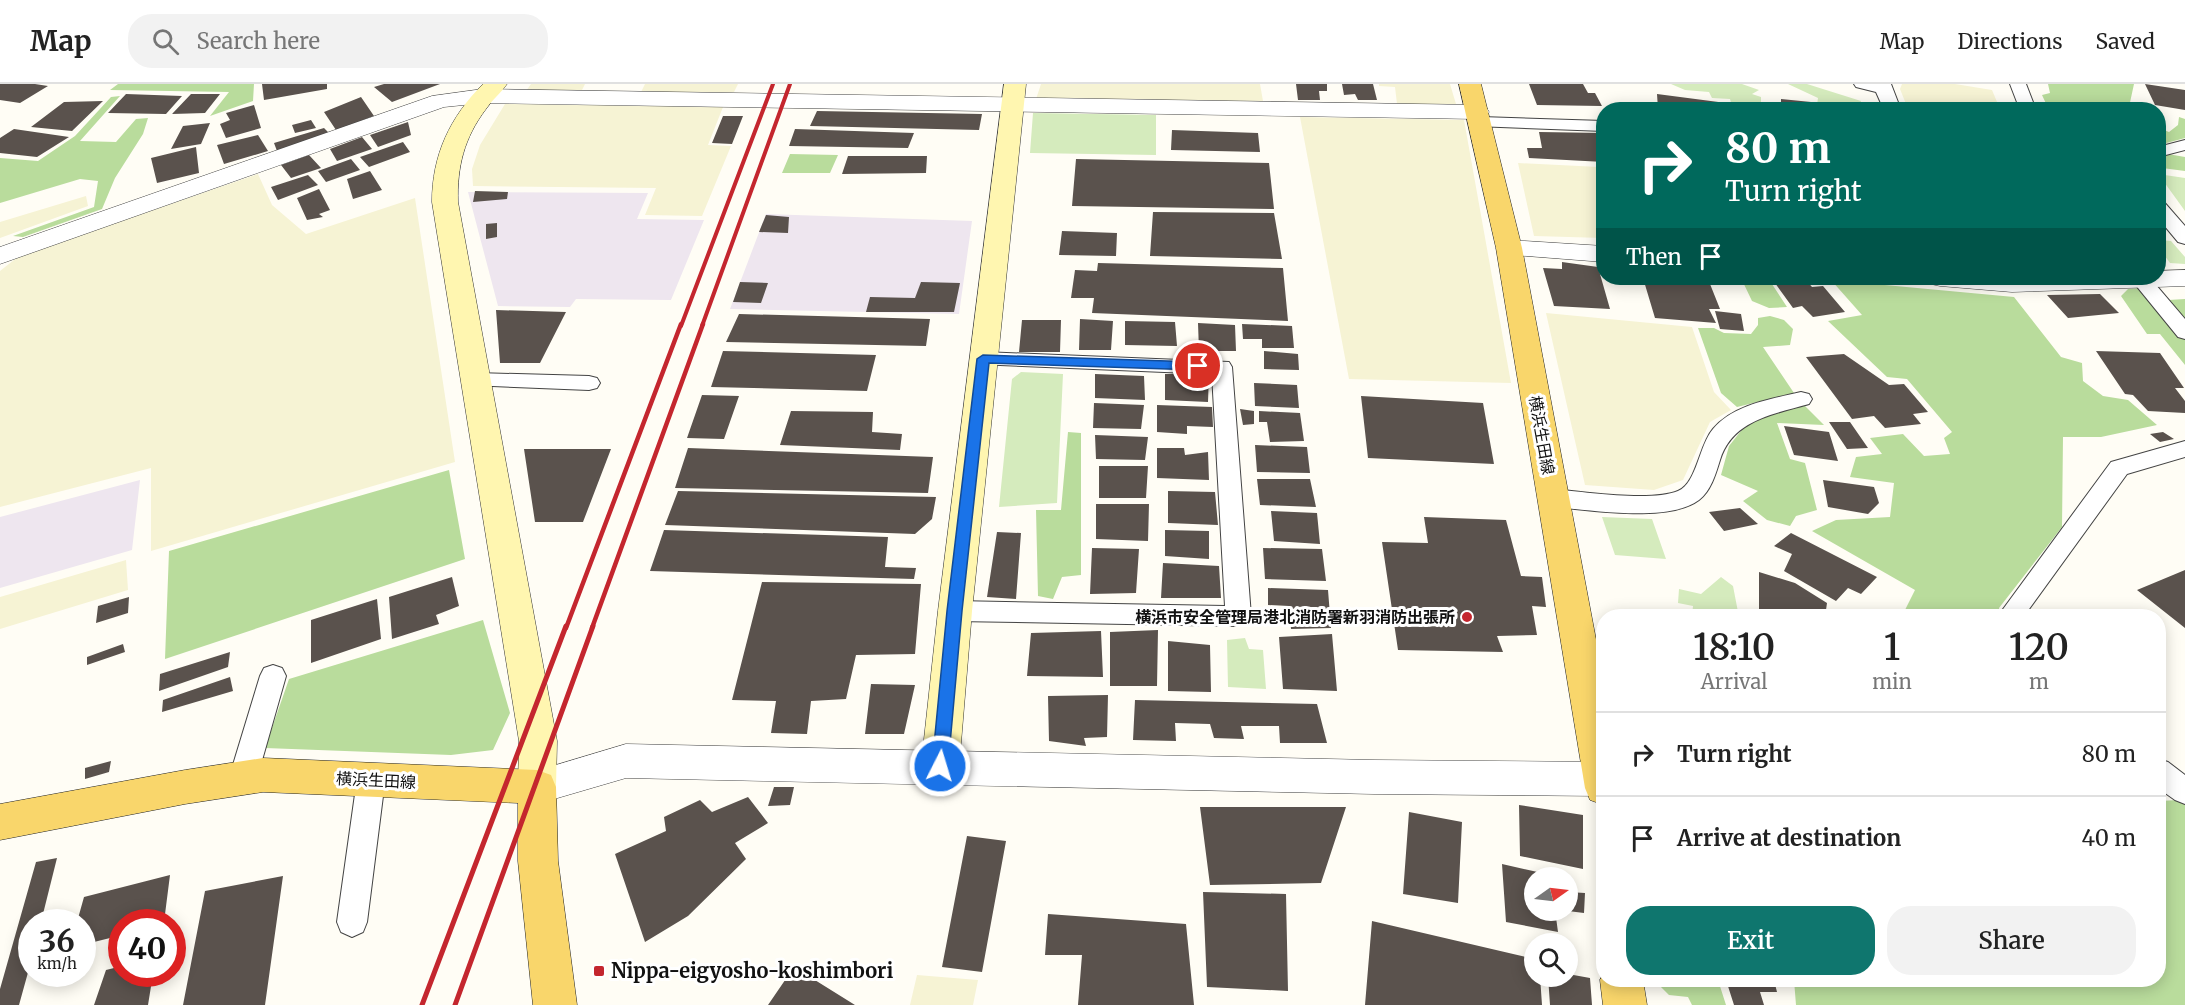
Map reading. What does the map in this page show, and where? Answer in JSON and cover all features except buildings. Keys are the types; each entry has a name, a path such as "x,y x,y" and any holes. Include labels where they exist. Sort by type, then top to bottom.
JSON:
{"main road":[{"name":"横浜生田線","path":"1470,84 1509,248 1596,740"},
{"name":"横浜生田線","path":"0,822 264,775 537,788"},
{"path":"537,788 538,861 555,1005"},
{"path":"1623,987 1625,1005"}],"street":[{"path":"0,256 440,101 489,90 1014,94 1479,117"},
{"path":"489,90 453,151 446,169 445,202 538,741 537,788 626,761 1596,780"},
{"path":"940,766 955,611 1014,94"},
{"path":"1509,248 1596,253"},
{"path":"2166,278 2185,278"}],"lane":[{"path":"1862,84 1883,86 1890,102"},
{"path":"2018,84 2025,102"},
{"path":"1479,117 1596,125"},
{"path":"2166,150 2185,145"},
{"path":"2166,215 2185,238"},
{"path":"2145,285 2185,332"},
{"path":"955,611 1238,616 1222,367 983,359"},
{"path":"476,380 589,383"},
{"path":"1554,498 1645,504 1674,501 1693,494 1703,476 1713,446 1726,428 1746,415 1802,399"},
{"path":"2015,609 2119,468 2185,449"},
{"path":"243,778 273,676"},
{"path":"2166,777 2185,791"},
{"path":"352,922 371,780"}],"shaded area":[{"path":"531,84 585,84 582,90 526,91"},
{"path":"645,84 738,84 734,92 640,94"},
{"path":"1041,84 1260,84 1263,101 1036,99"},
{"path":"1379,84 1450,84 1456,104 1397,104 1395,87 1379,86"},
{"path":"1902,84 1955,84 1992,90 1997,102 1905,102 1900,89"},
{"path":"505,104 723,107 708,145 731,146 702,216 645,215 656,188 473,186 472,169 480,145"},
{"path":"1300,117 1464,120 1511,383 1349,379"},
{"path":"1518,163 1596,167 1596,238 1534,236"},
{"path":"258,174 272,205 306,234 415,198 455,462 151,551 151,468 0,507 0,271 19,256"},
{"path":"468,192 648,193 637,219 704,220 671,300 576,299 570,307 498,306"},
{"path":"86,196 88,206 0,238 0,222"},
{"path":"766,214 972,221 959,314 730,309"},
{"path":"1546,313 1692,327 1714,392 1731,410 1710,422 1683,480 1654,490 1585,485"},
{"path":"140,480 132,550 0,588 0,517"},
{"path":"126,560 128,590 0,629 0,597"},
{"path":"917,975 978,980 973,1005 910,1005"}],"green space":[{"path":"118,84 254,84 253,101 210,116 229,92 110,90"},
{"path":"1671,84 1742,84 1759,90 1752,94 1761,97 1761,102 1731,102 1730,99 1712,98 1709,92 1685,90"},
{"path":"1788,84 1807,84 1861,101 1817,102 1818,98"},
{"path":"2048,84 2134,84 2130,102 2045,102 2042,95 2050,93"},
{"path":"120,96 80,141 116,142 136,119 148,118 143,134 115,178 102,209 23,237 13,236 94,207 98,181 80,179 0,203 0,158 38,161 75,136 111,97"},
{"path":"1033,113 1156,115 1156,155 1030,153"},
{"path":"2179,117 2185,119 2185,138 2166,143 2166,131 2169,132 2178,125"},
{"path":"790,154 838,155 830,173 782,173"},
{"path":"2166,154 2185,157 2185,171 2166,169"},
{"path":"2166,175 2185,178 2185,211 2166,185"},
{"path":"2166,241 2171,241 2185,257 2185,264 2170,263 2166,258"},
{"path":"1744,285 1773,285 1787,307 1769,308 1752,301"},
{"path":"1835,285 1885,285 2014,297 2061,357 2082,363 2083,381 2103,396 2128,400 2157,425 2101,437 2063,437 2062,527 1999,609 1906,609 1915,590 1812,531 1836,520 1890,517 1894,483 1850,477 1856,457 1882,454 1870,438 1903,434 1924,456 1950,454 1944,438 1952,432 1907,379 1887,377 1828,321 1862,315"},
{"path":"2140,288 2152,301 2185,299 2185,365 2160,334 2147,334 2121,296 2128,289"},
{"path":"1770,316 1784,320 1793,329 1790,345 1763,347 1794,393 1737,407 1721,393 1698,328 1714,328 1724,333 1751,334 1758,325 1758,318"},
{"path":"1021,372 1063,374 1057,503 999,507 1012,379"},
{"path":"1804,405 1824,425 1777,423 1790,459 1805,463 1817,510 1796,516 1790,526 1767,520 1743,501 1758,491 1721,475 1729,446 1748,422"},
{"path":"1068,432 1081,433 1081,575 1062,577 1053,599 1038,596 1036,510 1061,510"},
{"path":"449,470 465,559 165,659 169,551"},
{"path":"1602,517 1652,519 1666,559 1615,555"},
{"path":"1721,577 1733,586 1737,609 1693,609 1693,606 1678,603 1679,589 1701,594"},
{"path":"483,620 510,713 493,750 451,755 265,748 289,679"},
{"path":"1245,638 1249,649 1263,650 1266,689 1228,687 1227,640"},
{"path":"2178,800 2185,805 2185,1005 1796,1005 1795,987 2166,987 2166,801"},
{"path":"1661,987 1720,987 1726,1005 1692,1005 1688,997 1669,995"}],"railway":[{"path":"681,326 773,84"},
{"path":"702,326 790,84"},
{"path":"566,628 681,324"},
{"path":"592,628 703,324"},
{"path":"422,1005 566,626"},
{"path":"455,1005 593,626"}],"place":[{"name":"横浜市安全管理局港北消防署新羽消防出張所","path":"1467,617"},
{"name":"Nippa-eigyosho-koshimbori","path":"599,971"}],"route":[{"path":"940,766 983,359 1198,366"}]}
